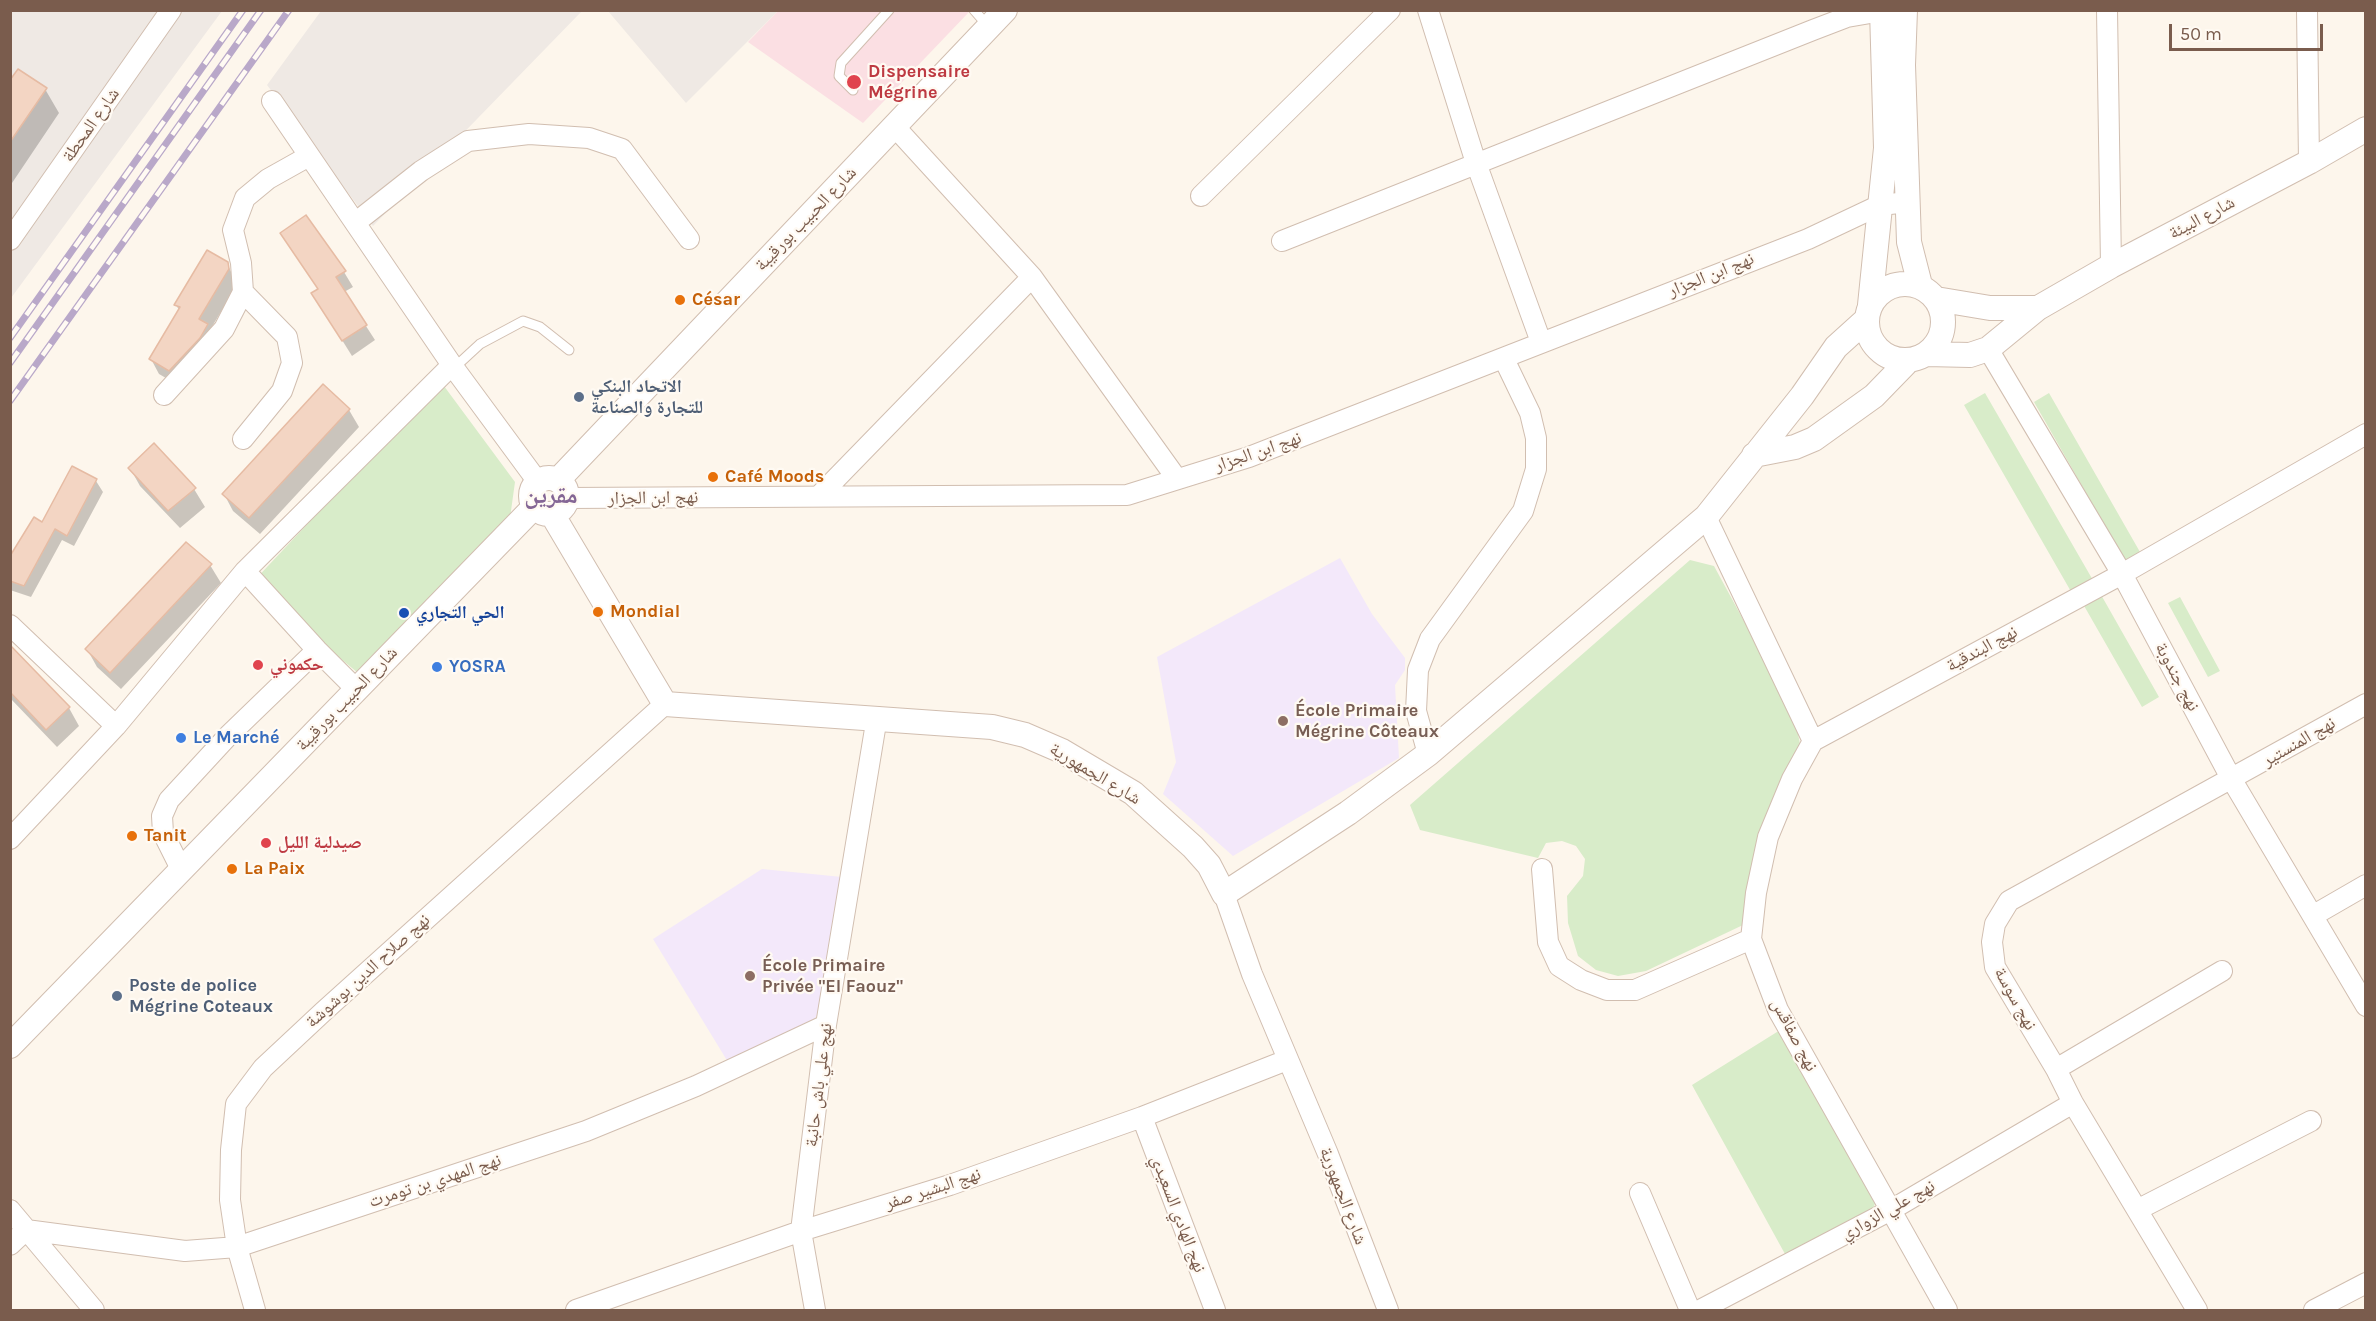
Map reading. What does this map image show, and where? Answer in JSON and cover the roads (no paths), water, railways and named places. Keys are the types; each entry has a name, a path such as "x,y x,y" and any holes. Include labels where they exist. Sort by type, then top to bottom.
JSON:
{"street":[{"name":"شارع المحطة","path":"10,240 171,10"},
{"path":"1201,196 1390,10"},
{"path":"1428,10 1476,163 1541,342"},
{"path":"1754,455 1795,447 1814,439 1874,396 1917,357 1936,344 1942,331 1943,316 1928,292 1909,242 1903,65 1905,10"},
{"path":"2107,10 2111,266"},
{"path":"2307,10 2309,162"},
{"path":"1282,241 1813,30 1847,17 1882,11 1886,148 1868,312 1869,335 1878,350 1892,358 1970,355 1989,349"},
{"name":"شارع الحبيب بورقيبة","path":"10,1046 357,689 550,496 895,127 990,16"},
{"path":"272,101 453,366 550,496 665,704"},
{"path":"895,127 1032,277 1178,479"},
{"name":"شارع البيئة","path":"1989,349 2038,308 2111,266 2309,162 2366,129"},
{"path":"355,223 421,171 468,141 529,134 589,138 622,149 689,239"},
{"path":"164,395 224,329 243,292 241,263 233,230 245,198 268,179 309,156"},
{"name":"نهج ابن الجزار","path":"550,496 1127,495 1249,457 1504,359 1541,342 1808,239 1880,205 1909,202"},
{"path":"819,496 1032,277"},
{"path":"1224,894 1374,795 1428,754 1706,517 1802,396 1836,347 1868,312 1885,289 1895,285 1990,308 2038,308"},
{"path":"243,292 287,337 292,363 282,391 243,439"},
{"name":"نهج جندوبة","path":"1989,349 2122,574 2232,780 2366,1006"},
{"path":"1428,754 1416,711 1418,670 1430,639 1523,511 1536,469 1536,438 1530,413 1504,359"},
{"path":"10,839 116,726 245,571 453,366"},
{"name":"نهج البندقية","path":"1813,741 2122,574 2366,434"},
{"path":"1706,517 1813,741"},
{"path":"245,571 317,650 357,689"},
{"path":"10,625 116,726"},
{"path":"181,869 163,833 162,816 169,800 228,736 317,650"},
{"name":"شارع الجمهورية","path":"665,704 877,717 992,727 1025,735 1062,751 1133,793 1194,847 1209,865 1224,894 1287,1060 1328,1154 1388,1311"},
{"name":"نهج صلاح الدين بوشوشة","path":"255,1311 237,1247 230,1200 231,1150 236,1104 263,1068 665,704"},
{"name":"نهج المنستير","path":"2232,780 2366,704"},
{"name":"نهج علي باش حانبة","path":"815,1311 801,1231 826,1025 877,717"},
{"name":"نهج صفاقس","path":"1813,741 1792,779 1768,837 1756,892 1751,939 1779,1010 1947,1311"},
{"name":"نهج سوسة","path":"2197,1311 1995,967 1992,942 2000,912 2009,901 2232,780"},
{"path":"1542,870 1548,942 1559,966 1581,980 1607,990 1635,990 1751,939"},
{"path":"2314,915 2366,885"},
{"path":"2056,1069 2222,971"},
{"name":"نهج المهدي بن تومرت","path":"26,1230 185,1251 237,1247 586,1131 696,1086 826,1025"},
{"name":"نهج البشير صفر","path":"576,1311 801,1231 950,1185 1142,1117 1287,1060"},
{"name":"نهج علي الزواري","path":"1700,1311 1891,1210 2073,1103"},
{"name":"نهج الهادي السعيدي","path":"1142,1117 1215,1311"},
{"path":"2137,1210 2311,1121"},
{"path":"1640,1193 1690,1311"},
{"path":"10,1210 94,1311"},
{"path":"10,1245 26,1230"},
{"path":"2314,1311 2366,1283"}],"lane":[{"path":"853,90 839,76 841,63 889,10"},
{"path":"453,366 480,344 523,321 540,327 569,350"}],"railway":[{"path":"10,338 243,10"},
{"path":"10,363 261,10"},
{"path":"10,401 289,10"}],"place":[{"name":"Dispensaire Mégrine","path":"854,82"},
{"name":"César","path":"680,300"},
{"name":"الاتحاد البنكي للتجارة والصناعة","path":"579,397"},
{"name":"Café Moods","path":"713,477"},
{"name":"Mondial","path":"598,612"},
{"name":"الحي التجاري","path":"404,613"},
{"name":"حكموني","path":"258,665"},
{"name":"YOSRA","path":"437,667"},
{"name":"École Primaire Mégrine Côteaux","path":"1283,721"},
{"name":"Le Marché","path":"181,738"},
{"name":"Tanit","path":"132,836"},
{"name":"صيدلية الليل","path":"266,843"},
{"name":"La Paix","path":"232,869"},
{"name":"École Primaire Privée \"El Faouz\"","path":"750,976"},
{"name":"Poste de police Mégrine Coteaux","path":"117,996"}],"district":[{"name":"مقرين","path":"551,496"}]}
